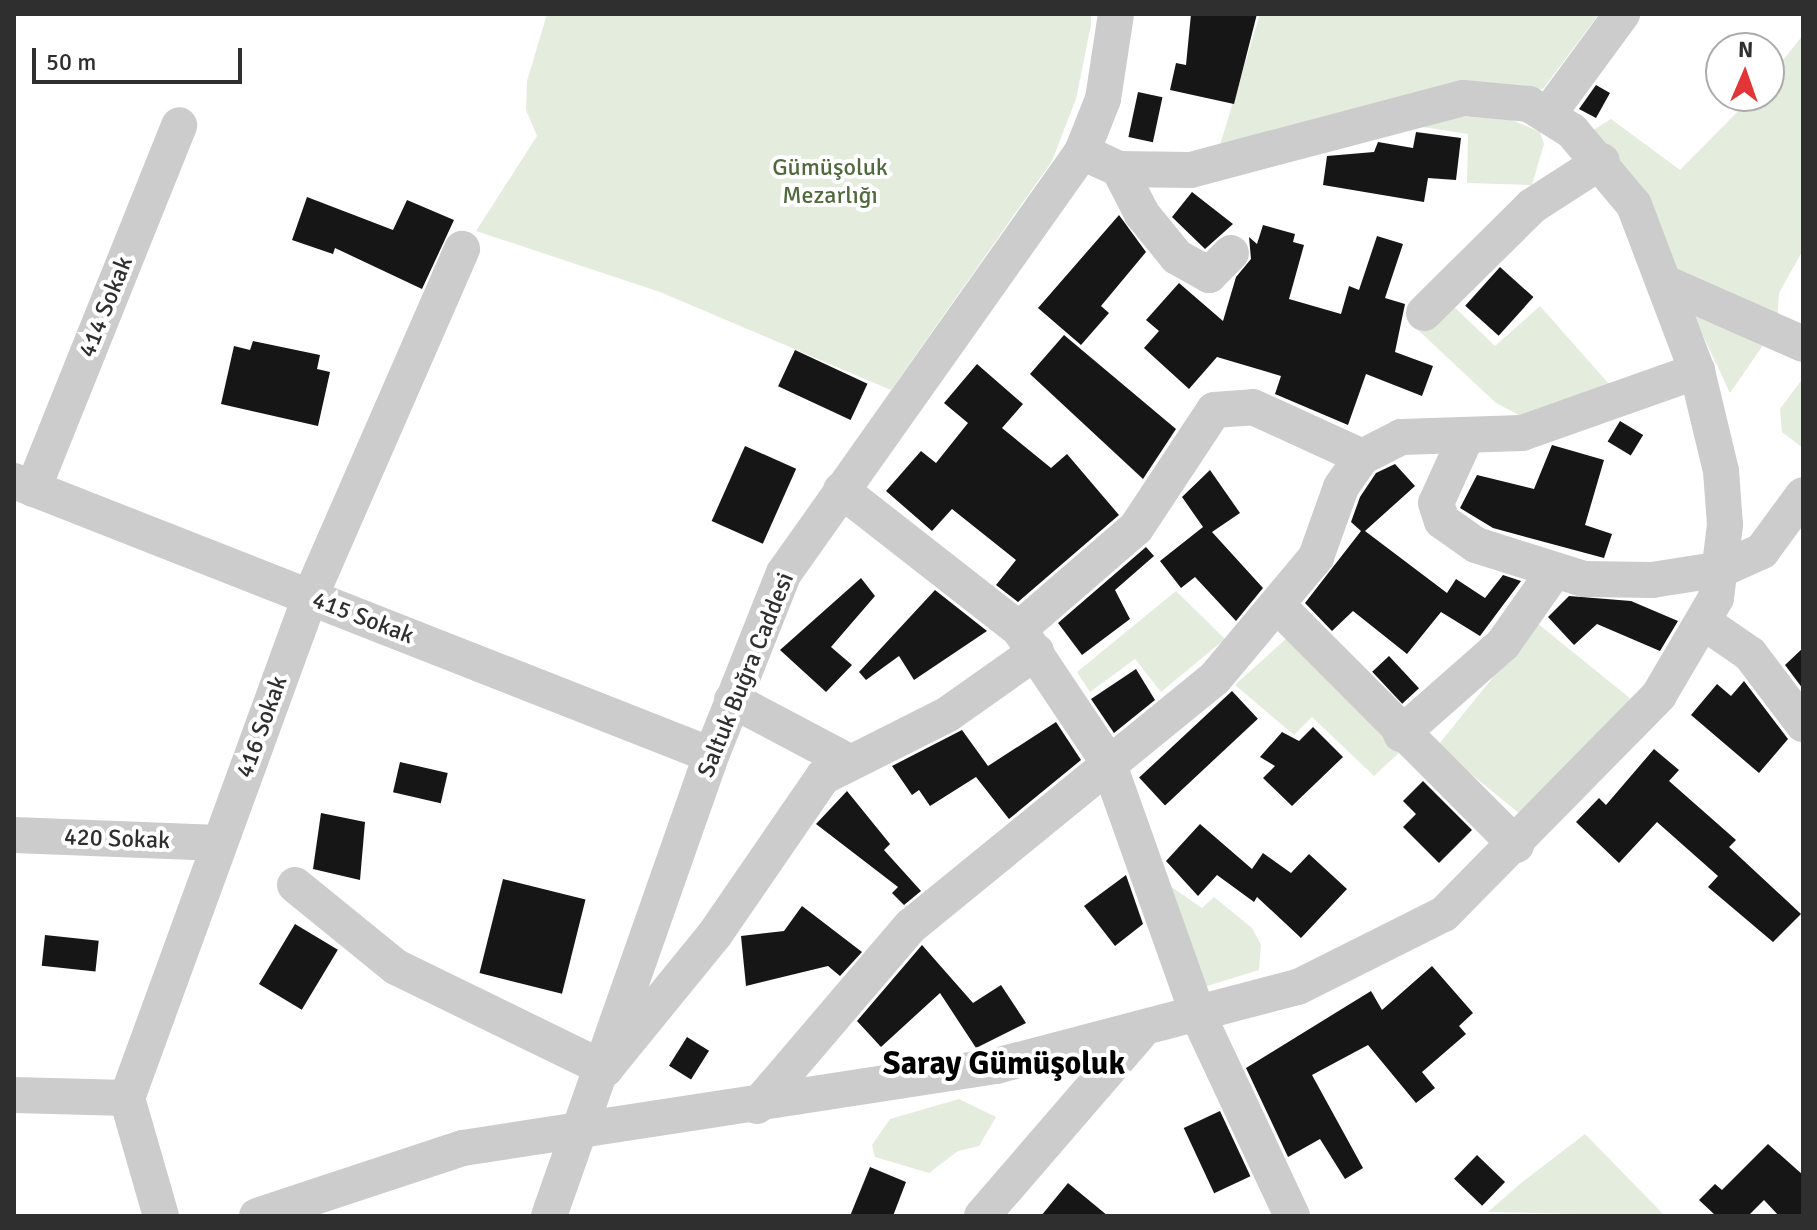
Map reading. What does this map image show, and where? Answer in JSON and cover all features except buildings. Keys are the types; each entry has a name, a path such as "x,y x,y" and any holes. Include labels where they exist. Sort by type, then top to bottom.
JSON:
{"street":[{"name":"Saltuk Buğra Caddesi","path":"549,1216 605,1069 711,755 784,573 1082,152 1103,99 1116,14"},
{"path":"1550,112 1622,14"},
{"path":"257,1216 463,1148 582,1134 757,1106 1139,1034 1298,987 1386,946 1444,914 1516,845 1659,695 1705,623 1722,569 1721,471 1697,371 1634,205 1602,161 1550,112 1502,98 1463,98 1218,166 1119,169 1082,152"},
{"name":"414 Sokak","path":"24,485 179,125"},
{"path":"1424,313 1532,206 1602,161"},
{"path":"1119,169 1142,214 1177,257 1209,275 1231,253"},
{"name":"416 Sokak","path":"127,1098 310,597 462,249"},
{"path":"1665,283 1803,344"},
{"path":"757,1106 911,926 1108,762 1190,702 1279,607 1316,557 1341,487 1362,457 1401,437 1466,437 1537,429 1697,371"},
{"path":"295,885 396,967 605,1069 715,934 807,798 849,762 948,714 1028,641 1136,528 1214,410 1253,407 1362,457"},
{"path":"1466,437 1441,487 1437,514 1476,545 1553,573 1622,580 1722,569 1762,551 1803,495"},
{"name":"415 Sokak","path":"24,485 711,755"},
{"path":"841,490 1028,641 1108,762 1198,1015 1292,1216"},
{"path":"1401,734 1503,644 1553,573"},
{"path":"1279,607 1401,734 1516,845"},
{"path":"1705,623 1750,654 1803,724"},
{"path":"732,700 849,762"},
{"name":"420 Sokak","path":"14,835 220,843"},
{"path":"982,1216 1139,1034"},
{"path":"14,1095 127,1098 161,1216"}],"green space":[{"name":"Gümüşoluk Mezarlığı","path":"547,14 1091,14 1091,25 1076,99 1052,161 891,390 660,292 476,231 537,136 526,110 527,81"},
{"path":"1260,14 1599,14 1543,89 1441,86 1219,148"},
{"path":"1803,35 1803,250 1779,293 1777,325 1730,393 1684,295 1590,132 1611,119 1680,170 1737,112 1785,112 1785,58"},
{"path":"1447,116 1510,119 1540,132 1544,144 1532,185 1467,183 1468,134 1423,127"},
{"path":"1448,301 1495,346 1540,306 1609,384 1519,415 1496,403 1418,330"},
{"path":"1803,378 1803,448 1782,432 1780,409"},
{"path":"1176,591 1225,639 1161,692 1135,659 1090,692 1077,672"},
{"path":"1537,623 1630,699 1530,822 1437,747"},
{"path":"1287,638 1403,749 1374,776 1312,717 1294,735 1235,685"},
{"path":"1167,884 1202,908 1214,897 1252,928 1261,945 1259,970 1204,987"},
{"path":"959,1099 996,1117 979,1146 958,1151 929,1173 875,1157 872,1145 890,1119"},
{"path":"1585,1134 1665,1216 1488,1212 1521,1183"}],"district":[{"name":"Saray Gümüşoluk","path":"1004,1064"}]}
